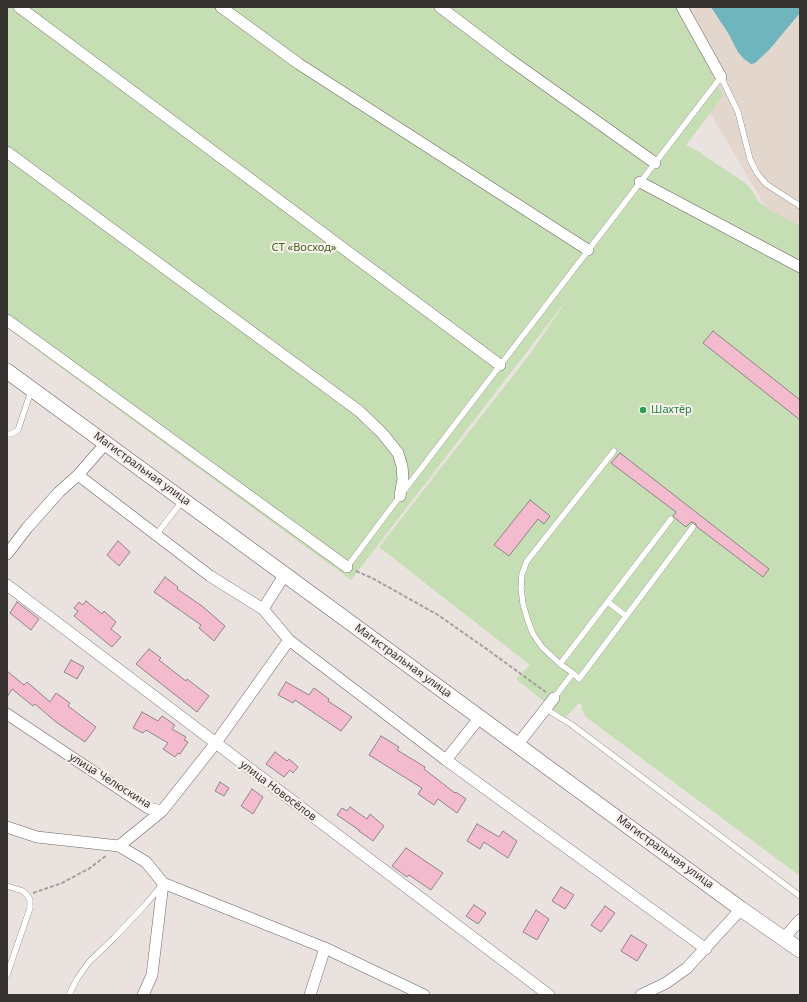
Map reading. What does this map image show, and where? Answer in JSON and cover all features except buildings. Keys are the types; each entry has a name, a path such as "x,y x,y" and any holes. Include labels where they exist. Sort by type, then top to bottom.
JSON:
{"main road":[{"name":"Магистральная улица","path":"7,371 800,950"}],"street":[{"path":"19,7 500,365"},
{"path":"221,7 299,64 588,250"},
{"path":"440,7 655,163"},
{"path":"682,7 721,77"},
{"path":"7,152 359,411 382,434 398,453 402,466 403,478 400,496"},
{"path":"640,182 800,267"},
{"path":"7,320 347,567"},
{"path":"7,554 27,528 59,492 78,476 106,443"},
{"path":"78,476 210,576 263,609 289,640 446,760 706,948"},
{"path":"263,609 285,574"},
{"name":"улица Новосёлов","path":"7,585 215,744 549,995"},
{"name":"улица Челюскина","path":"7,714 148,808 162,811 215,744 289,640"},
{"path":"518,744 554,698"},
{"path":"446,760 480,717"},
{"path":"119,846 162,811"},
{"path":"7,826 37,837 119,846 146,862 163,883 325,948 424,995"},
{"path":"143,995 152,975 163,883"},
{"path":"641,995 666,983 687,968 741,908"},
{"path":"784,938 800,920"},
{"path":"310,995 325,948"}],"lane":[{"path":"347,567 721,77 738,112 750,159 757,173 766,184 800,206"},
{"path":"7,434 11,434 18,430 32,389"},
{"path":"614,451 527,562 522,574 521,588 523,604 533,634 542,648 579,679 693,527"},
{"path":"156,535 184,499"},
{"path":"560,664 671,519"},
{"path":"608,602 626,616"},
{"path":"554,698 573,673"},
{"path":"546,709 572,725 800,896"},
{"path":"69,995 77,979 89,962 146,904 163,883"},
{"path":"7,886 23,891 30,900 30,908 7,975"}],"path":[{"path":"347,567 374,579 438,616 554,698"},
{"path":"27,895 62,883 83,872 119,846"}],"shaded area":[{"path":"647,7 800,7 800,234 773,219"}],"green space":[{"name":"СТ «Восход»","path":"7,7 678,7 723,96 686,145 700,152 744,182 752,190 758,201 773,212 800,226 800,876 586,717 581,708 583,706 579,703 565,718 516,679 530,665 379,547 530,354 569,297 351,580 7,328"}],"water":[{"path":"711,7 800,7 800,13 769,50 755,63 751,64 738,52 728,33"}],"place":[{"name":"Шахтёр","path":"643,410"}]}
